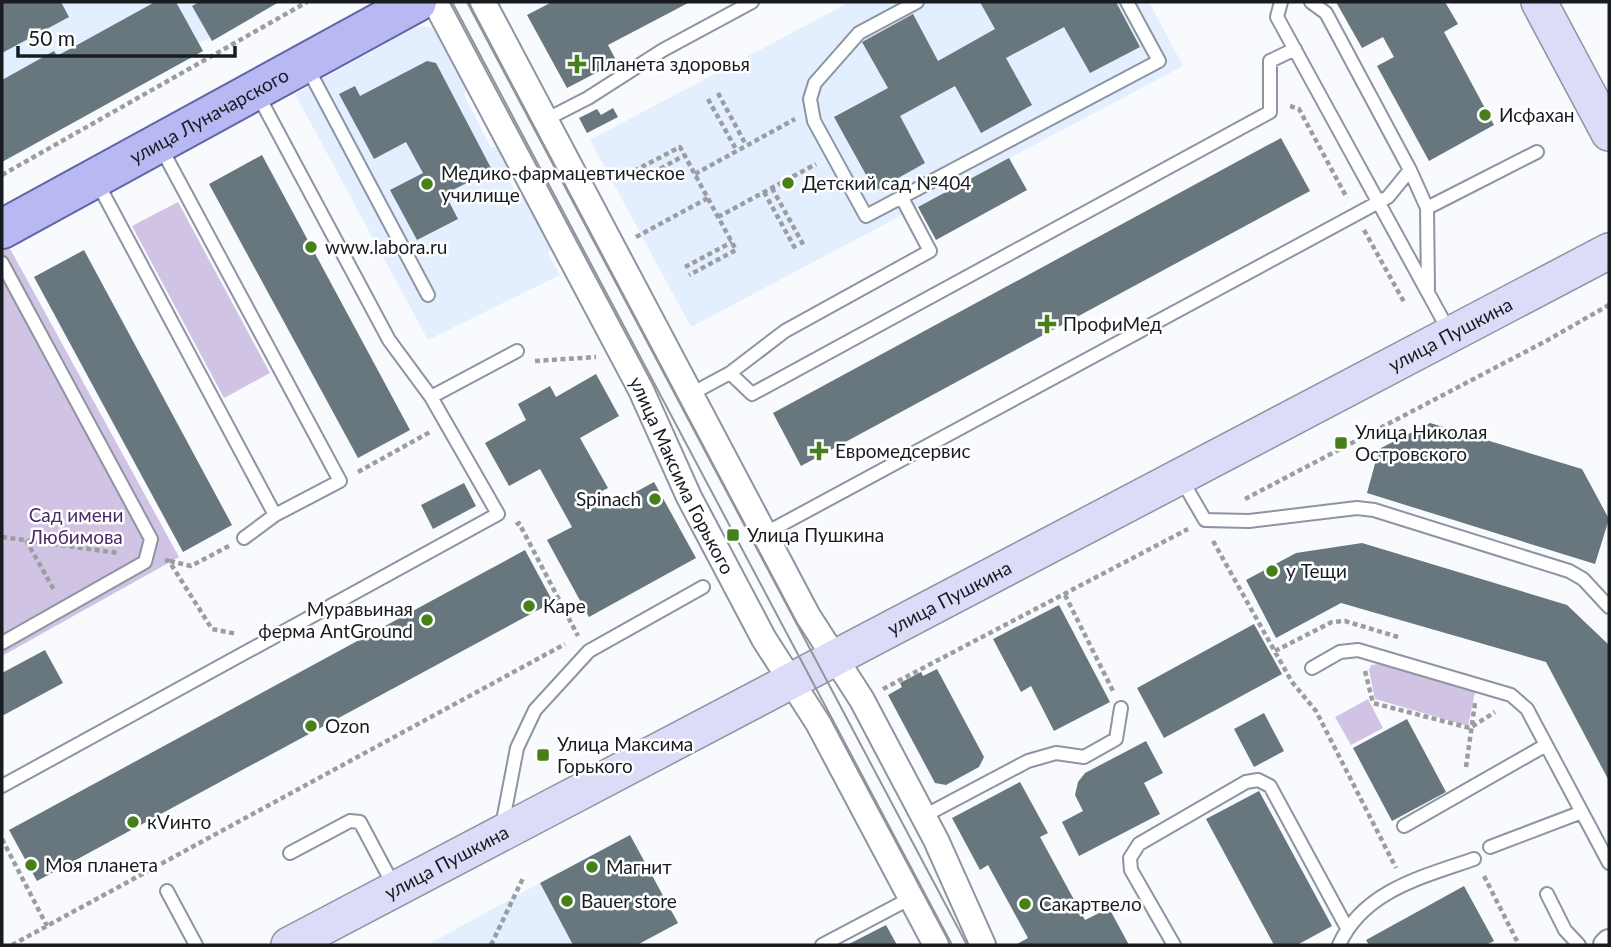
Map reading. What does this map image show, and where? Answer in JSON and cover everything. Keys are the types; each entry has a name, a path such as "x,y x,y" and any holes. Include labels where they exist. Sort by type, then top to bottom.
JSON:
{"main road":[{"name":"улица Луначарского","path":"2,229 417,2"},
{"path":"1539,2 1609,133"},
{"name":"улица Пушкина","path":"309,941 396,889 1609,251"}],"street":[{"name":"улица Максима Горького","path":"435,2 641,390 696,509 764,639 818,723 936,945"},
{"path":"483,2 808,616 862,699 924,816 983,945"}],"lane":[{"path":"545,120 588,98 663,50 752,2"},
{"path":"917,2 859,33 815,83 810,99 814,121 866,216 1159,61 1127,2"},
{"path":"1282,2 1277,17 1450,333"},
{"path":"1311,2 1326,13 1410,170 1427,208 1428,289"},
{"path":"730,373 752,394 1270,112 1270,61 1295,49"},
{"path":"304,62 428,295"},
{"path":"2,786 498,514 431,397 389,340 255,89"},
{"path":"158,142 340,481 275,515 244,538"},
{"path":"1427,208 1537,152"},
{"path":"765,534 1378,203 1388,197 1410,170"},
{"path":"94,177 275,515"},
{"path":"691,394 730,373 786,331 930,251 902,198"},
{"path":"2,263 151,539 145,562 2,643"},
{"path":"431,397 517,351"},
{"path":"1180,477 1205,520 1249,521 1357,508 1374,510 1569,571 1583,579 1609,607"},
{"path":"500,834 517,748 535,710 589,651 703,587"},
{"path":"1312,668 1340,652 1358,650 1511,695 1527,709 1609,863"},
{"path":"924,816 1028,761 1056,754 1084,757 1116,739 1121,708"},
{"path":"1404,826 1546,745"},
{"path":"1174,945 1131,870 1130,858 1139,845 1246,782 1258,780 1270,786 1347,928"},
{"path":"1490,846 1582,812"},
{"path":"290,853 350,821 360,822 396,889"},
{"path":"1339,945 1347,928 1364,908 1405,884 1477,864"},
{"path":"167,891 196,945"},
{"path":"1547,894 1565,930 1579,945"},
{"path":"822,945 911,898"}],"path":[{"path":"2,175 307,2"},
{"path":"718,93 746,145"},
{"path":"708,99 737,151"},
{"path":"1270,112 1284,104 1299,109 1404,302"},
{"path":"695,174 812,110"},
{"path":"634,172 680,147 732,242 736,250 689,275"},
{"path":"638,181 685,155"},
{"path":"718,217 833,155"},
{"path":"772,188 804,246"},
{"path":"764,192 796,250"},
{"path":"635,237 708,198"},
{"path":"685,267 732,242"},
{"path":"524,367 535,361 597,356"},
{"path":"340,481 446,423"},
{"path":"12,945 579,637 514,512"},
{"path":"510,528 519,523"},
{"path":"1209,534 1292,682 1316,711 1405,884"},
{"path":"2,537 147,557 191,566 244,538"},
{"path":"25,539 64,608"},
{"path":"169,561 212,629 269,640"},
{"path":"1065,595 1121,708"},
{"path":"1373,629 1364,666 1373,703 1470,728 1516,699"},
{"path":"1463,792 1470,728 1479,685"},
{"path":"2,839 47,926"},
{"path":"1477,864 1519,945"},
{"path":"491,945 524,876"}],"shaded area":[{"path":"2,2 279,2 212,41 210,38 199,43 203,51 2,162"},
{"name":"Детский сад №404","path":"850,2 1149,2 1183,66 691,327 590,140"},
{"name":"Медико-фармацевтическое училище","path":"424,26 443,36 469,83 464,95 491,148 503,145 512,162 504,171 518,197 530,197 555,245 548,253 560,275 428,340 295,94 414,28"},
{"path":"540,883 573,945 427,945"}],"green space":[{"path":"178,202 270,373 224,398 132,226"},
{"name":"Сад имени Любимова","path":"2,234 179,557 2,656"},
{"path":"1379,664 1475,692 1468,726 1375,699 1369,670 1371,665"},
{"path":"1368,699 1383,728 1351,745 1335,717"}],"building":[{"path":"2,2 61,2 69,17 2,53"},
{"path":"155,2 176,2 203,51 2,162 2,80 54,51 57,56"},
{"path":"199,2 279,2 212,41 192,6"},
{"path":"552,2 690,2 608,45 617,62 567,88 527,15"},
{"path":"980,2 1116,2 1140,47 1090,73 1064,27 1006,58 1032,105 981,133 955,86 900,116 925,163 875,191 834,117 888,88 862,42 913,14 938,61 995,29"},
{"path":"1336,2 1445,2 1458,24 1444,32 1494,125 1429,161 1377,66 1394,57 1383,37 1362,48"},
{"path":"427,61 436,63 492,170 445,194 458,219 417,240 390,190 423,173 406,142 374,159 339,94 355,86 360,96"},
{"path":"613,108 618,117 587,133 579,118 597,109 601,115"},
{"path":"1281,138 1310,191 801,466 773,413"},
{"path":"262,155 410,430 358,458 209,184"},
{"path":"1009,158 1027,190 936,240 918,207"},
{"path":"84,250 232,525 183,552 34,277"},
{"path":"596,374 619,416 580,438 608,488 602,491 610,506 654,482 696,558 589,617 547,540 572,527 540,469 509,486 485,443 526,420 518,404 550,386 556,397"},
{"path":"1430,423 1582,469 1609,519 1595,564 1367,493 1379,449"},
{"path":"464,483 476,506 433,529 421,505"},
{"path":"1362,543 1567,605 1609,645 1609,781 1546,662 1341,603 1276,638 1246,580 1296,553"},
{"path":"525,550 553,602 37,881 9,830"},
{"path":"1059,605 1110,702 1054,731 1031,686 1021,692 993,639"},
{"path":"1254,624 1282,674 1164,738 1137,688"},
{"path":"45,650 63,683 2,716 2,673"},
{"path":"937,669 984,757 979,767 946,785 935,783 888,695 902,687 900,683 921,672 923,676"},
{"path":"1264,713 1284,751 1254,767 1234,729"},
{"path":"1407,719 1446,792 1392,821 1353,748"},
{"path":"1146,741 1163,773 1144,783 1160,814 1079,856 1062,822 1083,811 1075,795 1078,782 1085,773"},
{"path":"1020,782 1048,833 1040,837 1085,920 1109,908 1129,945 1015,945 1028,938 988,865 980,870 952,818"},
{"path":"1259,791 1332,926 1297,945 1274,945 1206,819"},
{"path":"630,835 678,923 637,945 573,945 540,883"},
{"path":"1464,886 1494,941 1486,945 1369,945 1366,940"},
{"path":"886,925 897,945 847,945"}],"tram line":[{"path":"452,2 952,945"},
{"path":"467,2 967,945"}],"place":[{"name":"Планета здоровья","path":"577,64"},
{"name":"Исфахан","path":"1485,115"},
{"name":"Детский сад №404","path":"788,183"},
{"name":"Медико-фармацевтическое училище","path":"427,184"},
{"name":"www.labora.ru","path":"311,247"},
{"name":"ПрофиМед","path":"1047,324"},
{"name":"Улица Николая Островского","path":"1341,443"},
{"name":"Евромедсервис","path":"819,451"},
{"name":"Spinach","path":"655,499"},
{"name":"Улица Пушкина","path":"733,535"},
{"name":"у Тещи","path":"1272,571"},
{"name":"Каре","path":"529,606"},
{"name":"Муравьиная ферма AntGround","path":"427,620"},
{"name":"Ozon","path":"311,726"},
{"name":"Улица Максима Горького","path":"543,755"},
{"name":"кVинто","path":"133,822"},
{"name":"Моя планета","path":"31,865"},
{"name":"Магнит","path":"592,867"},
{"name":"Bauer store","path":"567,901"},
{"name":"Сакартвело","path":"1025,904"}]}
